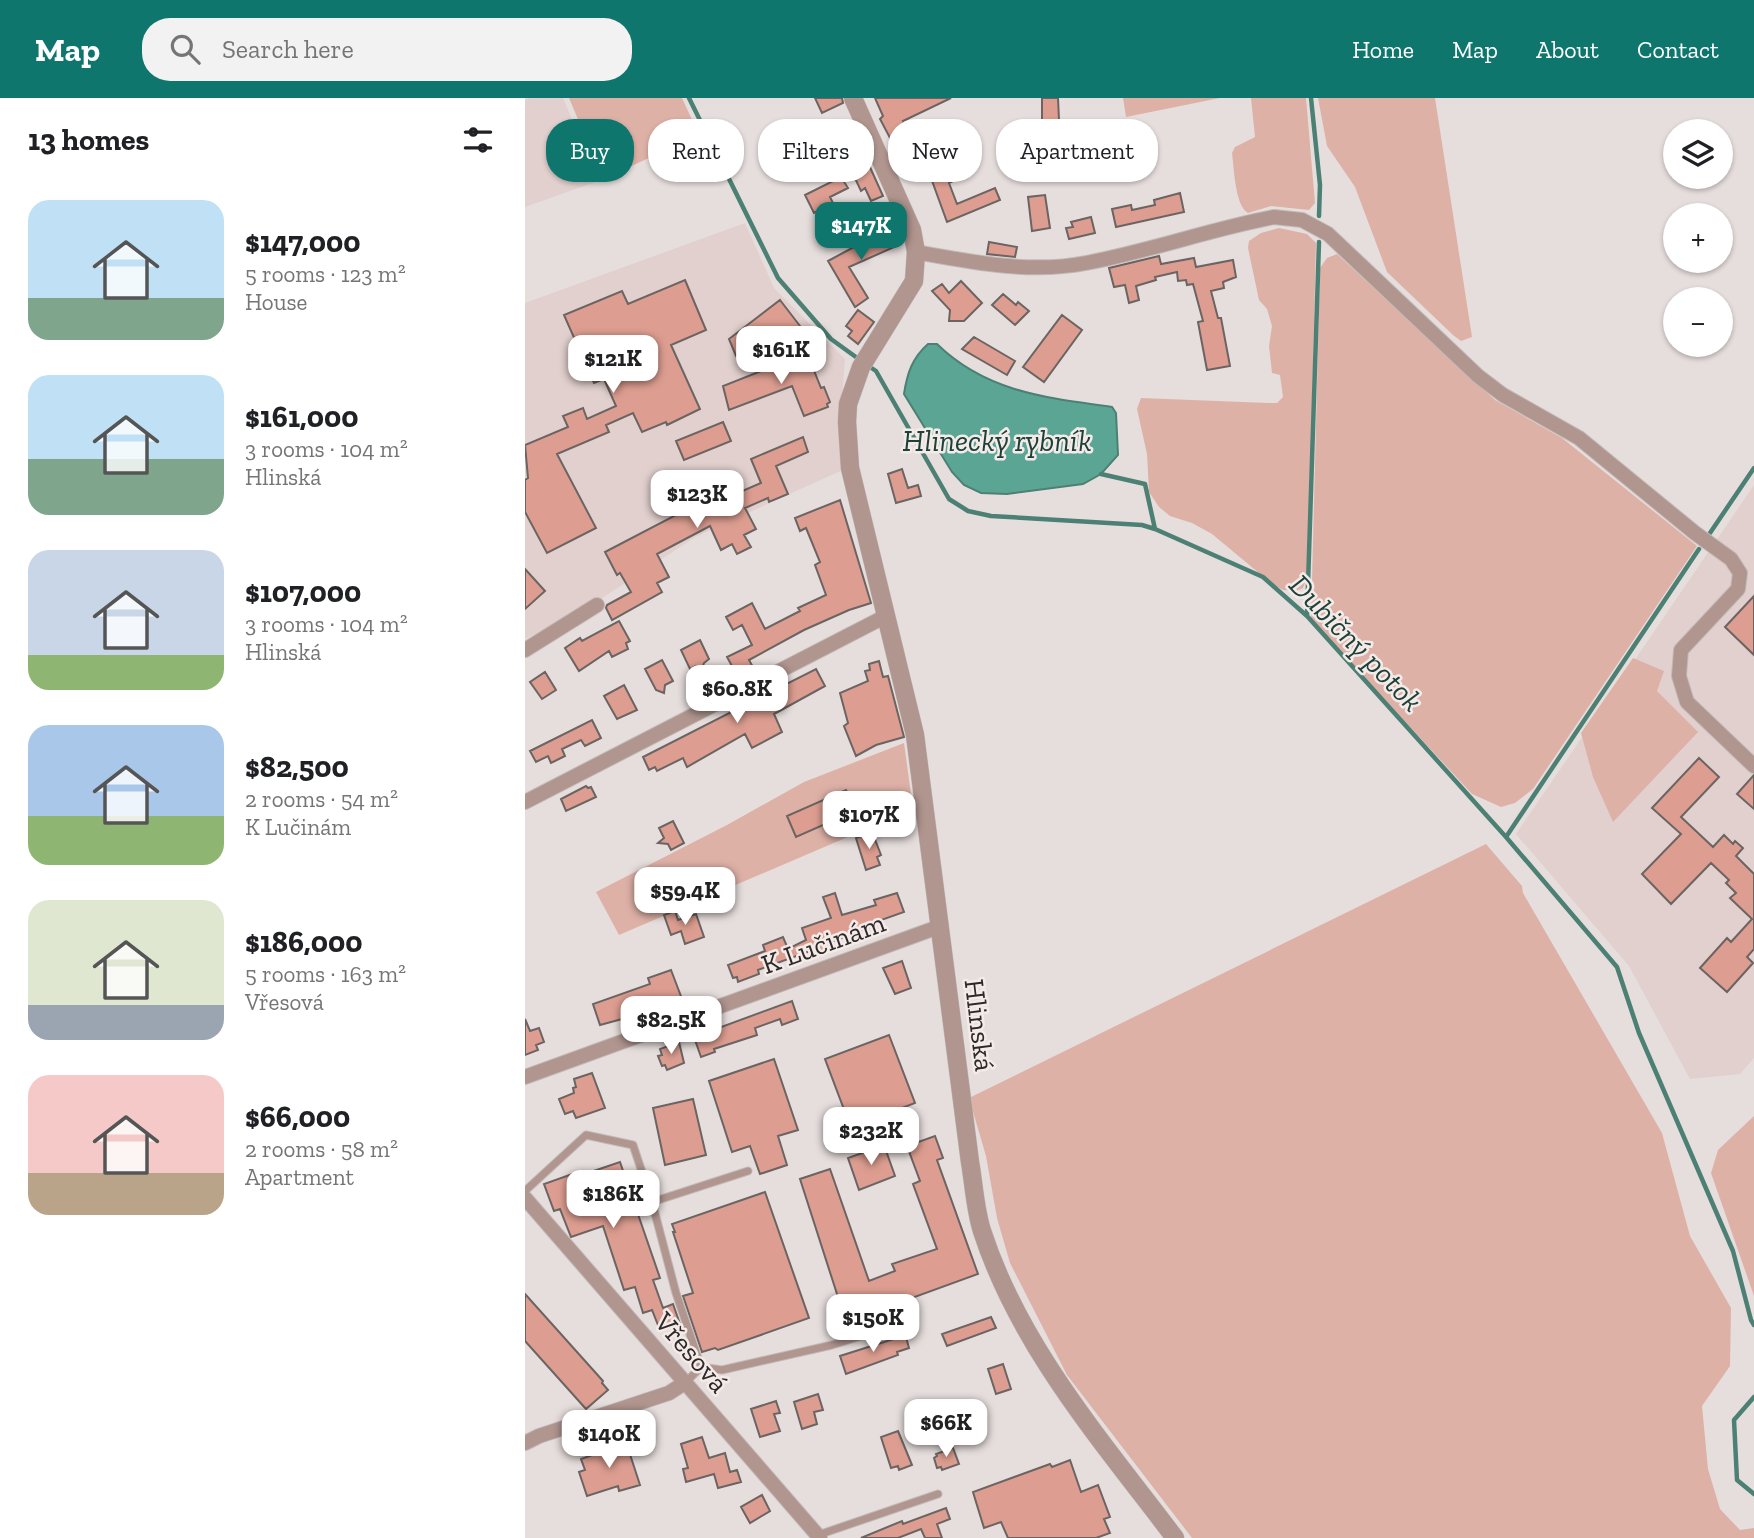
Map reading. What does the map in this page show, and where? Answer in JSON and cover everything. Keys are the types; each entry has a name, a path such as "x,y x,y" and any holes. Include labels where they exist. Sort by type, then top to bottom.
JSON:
{"street":[{"path":"853,98 912,230 916,252 967,261 1032,267 1085,263 1274,217 1302,220 1328,234 1478,376 1503,395 1579,438 1695,533 1731,558 1740,573 1738,589 1681,650 1678,676 1687,702 1754,766"},
{"name":"Hlinská","path":"916,252 914,281 864,362 848,404 851,468 915,735 970,1162 982,1229 1011,1304 1051,1373 1175,1538"},
{"path":"525,650 597,605"},
{"path":"525,803 886,616"},
{"name":"K Lučinám","path":"525,1077 941,926"},
{"name":"Vřesová","path":"525,1198 686,1382 816,1537"},
{"path":"525,1443 669,1393 686,1382"}],"lane":[{"path":"525,1191 586,1135 633,1145 652,1202 676,1293 701,1367"},
{"path":"652,1202 748,1171"},
{"path":"701,1367 722,1370 832,1345 874,1332"},
{"path":"686,1382 701,1367"},
{"path":"816,1537 938,1494"}],"shaded area":[{"path":"563,98 572,119 546,119 546,182 595,182 525,207 525,100"},
{"path":"569,98 682,98 692,119 648,119 648,158 634,165 634,119 578,119"},
{"path":"1123,98 1220,98 1126,117"},
{"path":"1251,98 1306,98 1315,203 1309,210 1271,206 1248,213 1240,203 1232,153 1235,147 1255,137"},
{"path":"1318,98 1435,98 1472,337 1461,341 1453,335 1387,272 1355,187 1327,146"},
{"path":"745,223 774,288 845,359 840,421 847,468 697,536 596,602 525,639 525,303"},
{"path":"1279,228 1307,234 1316,243 1308,575 1303,588 1296,591 1283,590 1271,583 1212,534 1192,523 1170,516 1159,507 1149,492 1147,454 1137,409 1141,398 1277,403 1283,397 1280,375 1272,373 1269,346 1272,326 1267,309 1259,300 1248,248 1249,241 1261,233"},
{"path":"1337,254 1495,400 1562,438 1697,546 1533,789 1515,803 1501,807 1472,794 1311,620 1320,268 1327,258"},
{"path":"1754,485 1754,1058 1740,1074 1690,1079 1629,966 1516,834"},
{"path":"1633,658 1664,671 1657,691 1698,732 1613,822 1593,777 1581,733"},
{"path":"904,743 913,809 619,935 596,892 804,782"},
{"path":"1486,844 1522,886 1523,893 1662,1133 1690,1236 1731,1308 1730,1366 1702,1406 1708,1469 1720,1509 1740,1530 1754,1528 1754,1538 1192,1538 1067,1375 1010,1263 997,1218 986,1156 969,1098"},
{"path":"1754,1116 1754,1296 1711,1173 1718,1150"}],"water":[{"name":"Hlinecký rybník","path":"928,344 937,344 976,373 997,383 1041,396 1112,407 1116,413 1118,455 1101,474 1083,484 1007,494 981,493 964,485 952,472 904,394 911,367"}],"building":[{"path":"815,98 842,98 843,103 822,113"},
{"path":"875,98 951,98 907,119 888,119 888,134 880,119 883,116"},
{"path":"1042,98 1058,98 1059,119 1042,119"},
{"path":"874,176 883,196 871,201 865,188 861,191 857,182 874,182"},
{"path":"831,182 844,182 848,188 830,197 833,203 814,213 805,195"},
{"path":"932,182 951,182 949,183 957,204 995,188 1000,200 947,222"},
{"path":"1180,193 1184,212 1116,227 1112,209 1131,205 1132,210 1155,205 1154,200"},
{"path":"1045,195 1050,228 1032,231 1028,197"},
{"path":"1091,217 1095,233 1069,239 1066,228 1073,227 1071,222"},
{"path":"895,228 901,244 849,267 868,298 855,307 828,261"},
{"path":"989,242 1017,247 1015,257 987,254"},
{"path":"1159,256 1161,264 1194,258 1196,267 1233,260 1236,277 1223,282 1224,288 1211,291 1218,318 1221,318 1230,366 1207,370 1198,322 1203,321 1193,284 1187,285 1186,280 1178,281 1177,272 1155,277 1156,280 1136,286 1139,300 1129,303 1125,285 1114,287 1109,268"},
{"path":"685,280 706,330 671,345 700,409 667,425 666,422 642,432 633,413 606,425 609,432 557,454 596,528 547,553 525,512 525,480 528,478 525,445 568,427 563,416 583,408 587,419 616,406 604,379 594,383 564,315 622,291 628,304"},
{"path":"961,281 982,303 964,321 949,321 950,310 932,291 942,284 949,293"},
{"path":"1003,294 1029,311 1015,325 992,305"},
{"path":"780,300 800,326 784,338 777,329 753,349 736,356 729,339"},
{"path":"858,310 874,322 858,344 848,336 852,331 846,326"},
{"path":"1062,315 1082,330 1044,382 1023,367"},
{"path":"974,337 1015,361 1007,375 962,349"},
{"path":"807,353 821,388 824,387 830,402 828,407 804,416 792,386 729,410 723,386"},
{"path":"723,422 731,441 684,460 676,441"},
{"path":"803,437 808,452 776,466 788,494 769,502 768,498 745,508 756,529 744,535 751,547 737,554 732,544 721,550 710,526 657,554 669,577 657,583 662,592 612,620 607,605 631,592 620,573 617,575 605,552 720,492 724,499 761,483 751,459"},
{"path":"902,469 908,488 918,485 921,496 896,503 888,474"},
{"path":"840,500 871,603 804,630 749,660 754,669 738,677 727,657 752,645 742,625 733,630 726,617 752,603 765,629 800,611 798,608 826,595 815,565 820,562 806,528 800,531 795,518"},
{"path":"525,569 545,591 525,609"},
{"path":"1754,596 1754,655 1725,627"},
{"path":"619,621 630,641 626,643 628,649 612,657 609,651 579,671 565,648 580,638 582,641"},
{"path":"700,640 709,659 702,669 696,666 690,669 681,650"},
{"path":"662,660 673,681 665,685 664,693 656,690 645,669"},
{"path":"879,661 883,677 888,676 904,737 876,745 856,756 844,726 848,723 840,693 868,681 865,671 870,670 869,664"},
{"path":"816,669 825,686 774,714 782,732 752,748 745,734 687,767 683,758 657,771 655,767 649,770 643,757"},
{"path":"545,672 556,690 542,699 530,682"},
{"path":"624,685 637,710 617,719 604,696"},
{"path":"592,720 601,738 585,746 581,740 562,749 565,756 551,763 548,756 536,762 530,751"},
{"path":"1699,758 1719,777 1681,817 1713,847 1724,835 1733,844 1735,841 1743,848 1736,856 1754,874 1754,949 1747,957 1753,963 1727,992 1700,968 1727,938 1731,942 1752,919 1730,898 1736,893 1726,883 1729,880 1711,863 1671,904 1642,874 1681,834 1652,808"},
{"path":"1754,775 1754,809 1737,794"},
{"path":"586,786 591,787 596,797 566,811 561,799"},
{"path":"846,790 855,811 796,837 787,816"},
{"path":"673,821 684,843 671,850 668,844 658,843 664,838 659,828"},
{"path":"872,832 881,855 877,857 880,865 866,870 856,838"},
{"path":"835,893 842,915 876,905 874,900 897,893 904,912 831,942 833,948 811,955 810,951 758,970 759,974 738,982 737,977 733,978 728,965 765,951 763,945 783,937 788,949 806,940 802,928 831,918 823,897"},
{"path":"675,911 678,920 696,914 704,937 685,944 681,931 671,935 664,915"},
{"path":"902,961 911,988 895,994 883,968"},
{"path":"671,970 682,999 656,1010 651,997 629,1004 633,1016 600,1025 593,1004 650,984 648,978"},
{"path":"792,1001 798,1019 782,1025 780,1019 755,1028 757,1035 714,1049 715,1052 701,1057 694,1037"},
{"path":"525,1019 530,1031 539,1028 544,1042 536,1045 538,1050 525,1055"},
{"path":"889,1035 915,1103 851,1128 825,1059"},
{"path":"679,1042 684,1063 667,1070 658,1056 662,1055 660,1049"},
{"path":"774,1059 798,1130 778,1136 787,1165 760,1174 750,1146 732,1152 709,1081"},
{"path":"592,1073 605,1108 576,1118 573,1111 565,1114 559,1099 574,1093 574,1079"},
{"path":"693,1099 706,1155 665,1165 653,1108"},
{"path":"935,1136 943,1158 937,1160 978,1274 846,1322 800,1179 830,1169 869,1281 895,1271 892,1264 937,1249 913,1184 920,1181 907,1146"},
{"path":"884,1145 895,1176 859,1190 848,1158"},
{"path":"620,1162 660,1278 653,1280 663,1308 673,1304 680,1324 660,1330 652,1310 643,1313 635,1287 624,1290 603,1226 571,1237 560,1209 554,1211 544,1184 575,1173 576,1177"},
{"path":"765,1192 809,1318 718,1350 715,1348 702,1352 683,1296 693,1293 672,1224"},
{"path":"525,1294 603,1381 608,1390 586,1409 525,1341"},
{"path":"991,1317 996,1328 947,1346 942,1334"},
{"path":"906,1337 909,1348 897,1352 898,1355 846,1374 840,1356"},
{"path":"1003,1364 1011,1389 996,1394 988,1369"},
{"path":"818,1394 823,1410 814,1412 817,1424 802,1429 794,1402"},
{"path":"776,1401 780,1413 774,1414 780,1431 760,1437 751,1409"},
{"path":"898,1431 912,1465 899,1470 898,1466 891,1468 881,1437"},
{"path":"702,1437 709,1458 725,1453 730,1472 737,1470 741,1482 718,1488 714,1474 686,1482 683,1469 688,1468 681,1444"},
{"path":"625,1439 640,1485 619,1491 618,1486 587,1496 579,1472 585,1470 581,1459 606,1450 605,1445"},
{"path":"953,1448 959,1464 942,1470 941,1467 937,1468 934,1458 936,1454"},
{"path":"1070,1460 1081,1492 1098,1485 1110,1517 1104,1519 1110,1533 1096,1538 1008,1538 1001,1522 984,1528 973,1492 1050,1464 1052,1467"},
{"path":"762,1495 770,1511 750,1523 741,1507"},
{"path":"946,1508 950,1519 937,1524 942,1538 925,1538 921,1529 898,1538 861,1538 902,1521 903,1524"}],"waterway":[{"name":"Dubičný potok","path":"689,98 778,278 831,339 860,360"},
{"path":"1311,98 1320,185 1319,216"},
{"path":"1307,616 1319,242"},
{"name":"Dubičný potok","path":"867,365 876,371 949,499 968,511 991,516 1142,525 1155,529 1263,577 1307,616 1506,837 1617,967 1639,1033 1733,1251 1754,1325"},
{"path":"1710,533 1754,468"},
{"path":"1101,474 1145,484 1155,529"},
{"path":"1506,837 1699,549"},
{"name":"Dubičný potok","path":"1754,1397 1734,1420 1737,1480 1754,1494"}]}
